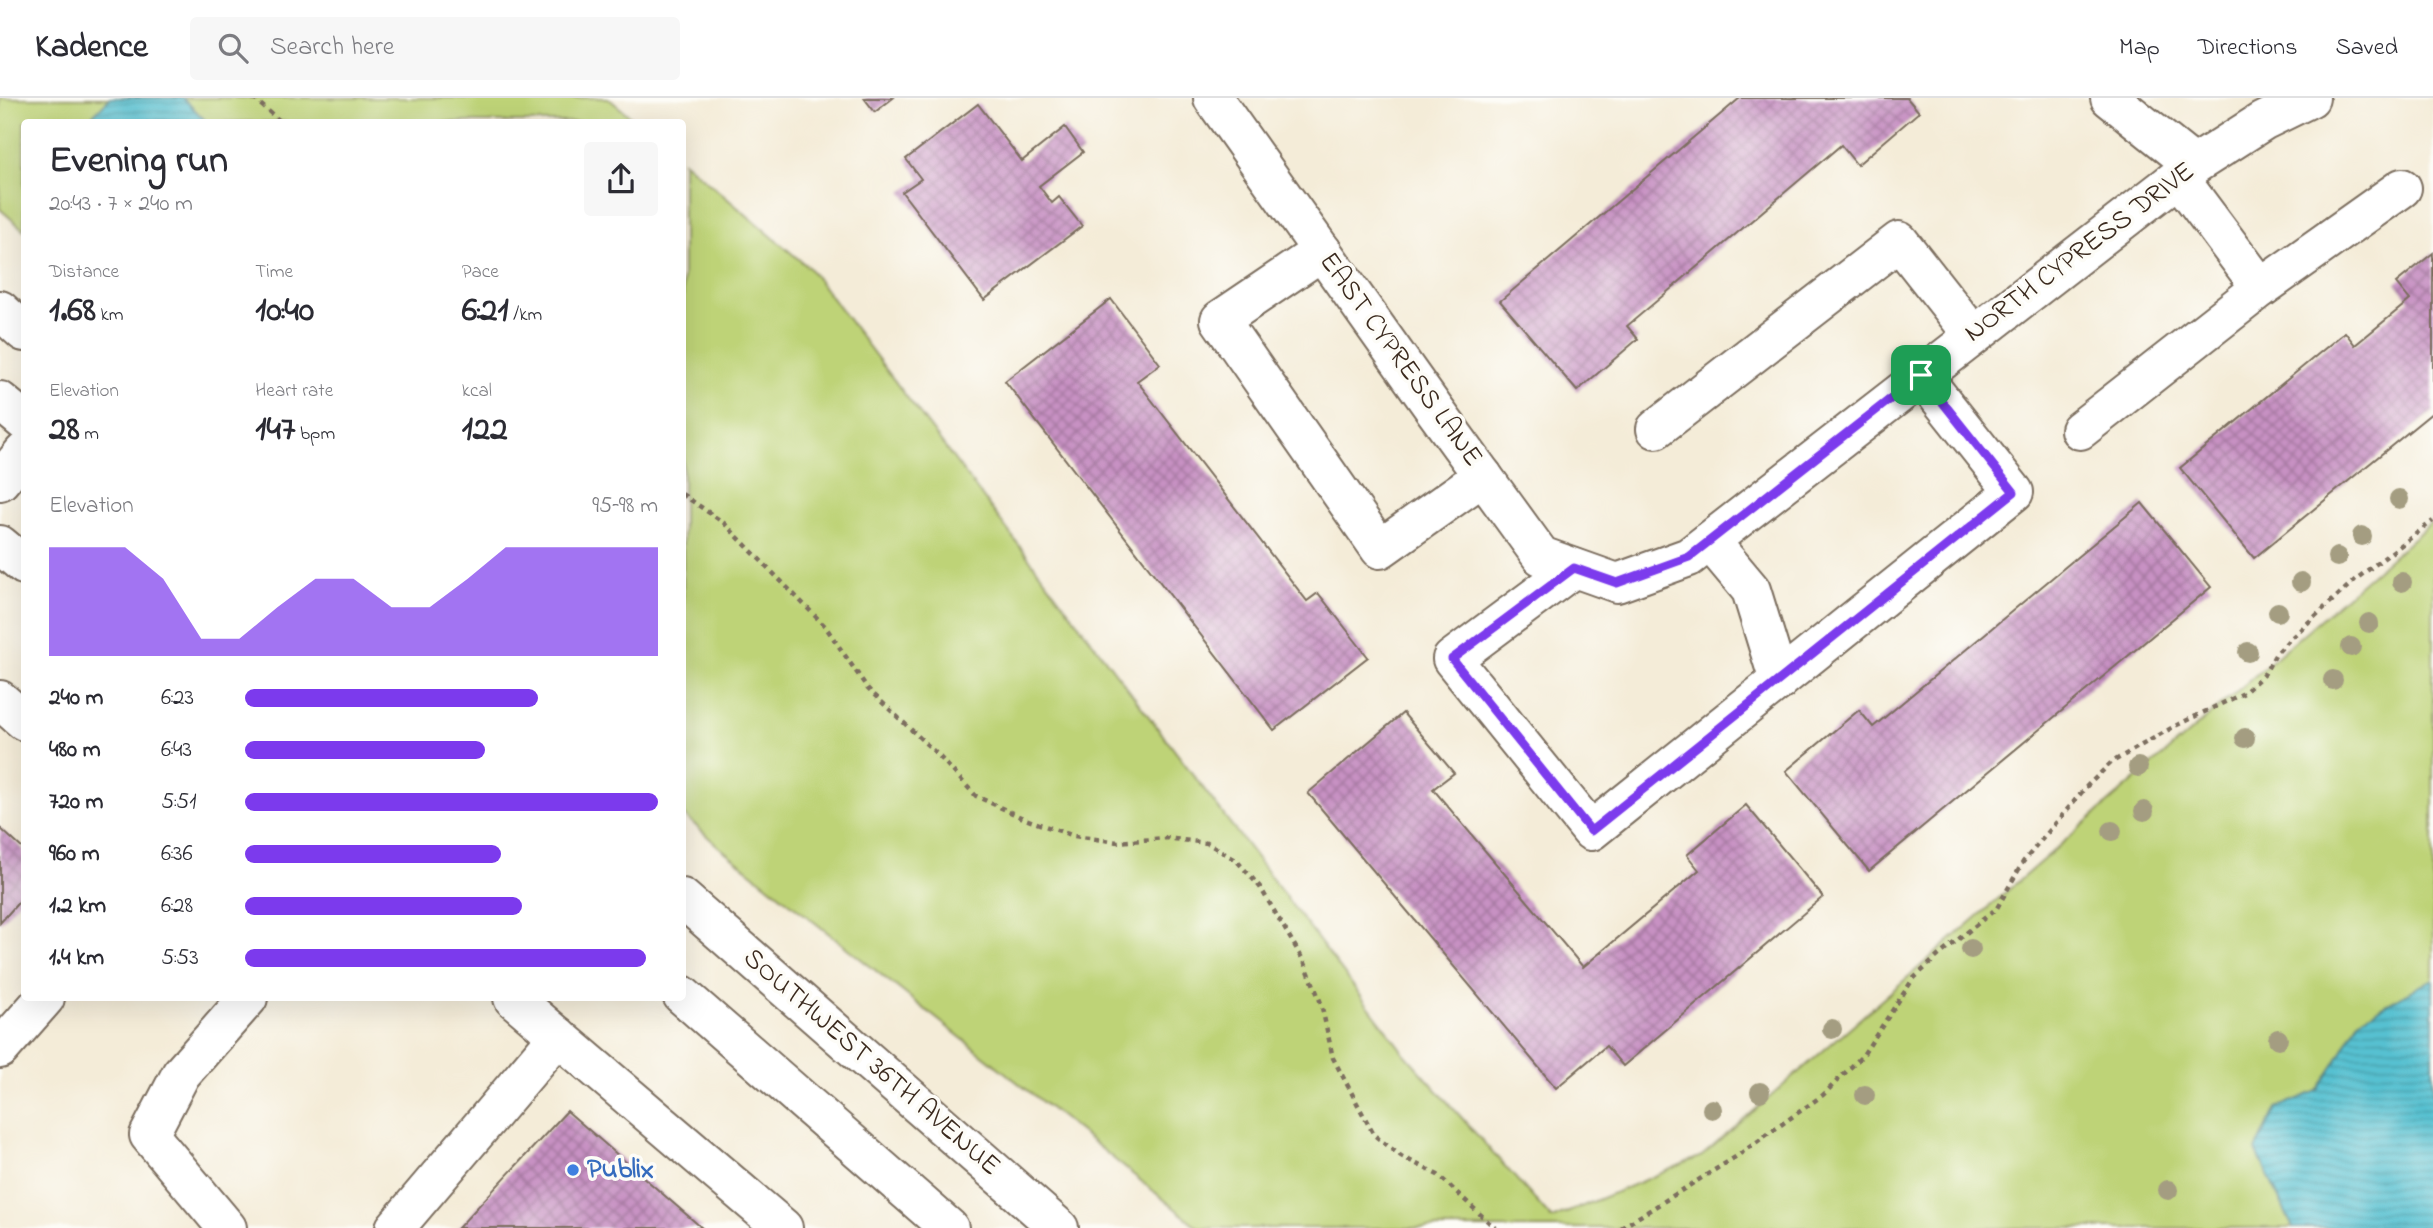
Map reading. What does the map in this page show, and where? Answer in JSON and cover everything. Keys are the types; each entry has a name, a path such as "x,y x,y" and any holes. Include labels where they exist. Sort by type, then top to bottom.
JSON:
{"street":[{"name":"EAST CYPRESS LANE","path":"1213,98 1541,556 1617,583"},
{"name":"NORTH CYPRESS DRIVE","path":"1617,583 1689,557 2187,171 2263,121 2310,98"},
{"path":"2123,102 2187,171 2260,288"},
{"path":"2080,430 2260,288 2402,188"},
{"path":"1656,429 1899,241 1973,335"},
{"path":"1322,251 1220,320 1380,549 1483,476"},
{"path":"0,310 21,329"},
{"path":"1574,568 1452,659 1591,831 2014,492 1921,375"},
{"path":"0,481 21,456"},
{"path":"1710,541 1751,590 1779,681"},
{"path":"0,545 21,562"},
{"path":"0,700 21,718"},
{"name":"SOUTHWEST 36TH AVENUE","path":"686,902 1059,1228"},
{"path":"686,998 949,1228"},
{"path":"0,1049 42,1001"},
{"path":"227,1228 149,1135 181,1074 245,1001"},
{"path":"517,1001 783,1228"},
{"path":"394,1228 558,1036"}],"path":[{"path":"253,98 278,119"},
{"path":"686,497 724,523 825,626 868,689 937,754 976,796 1025,819 1074,836 1118,842 1166,838 1207,843 1236,860 1260,887 1305,963 1321,1003 1333,1058 1374,1135 1401,1156 1438,1175 1495,1228"},
{"path":"1621,1228 1737,1156 1823,1095 1863,1055 1913,979 1997,908 2023,862 2079,795 2112,762 2175,726 2244,693 2265,673 2275,655 2289,640 2356,579 2433,521"}],"green space":[{"path":"0,98 608,98 633,119 21,119 21,227 0,209"},
{"path":"686,164 809,268 1404,1053 1552,1219 1702,1156 2433,521 2433,1228 1199,1228 718,846 686,817"}],"water":[{"path":"110,98 183,98 204,119 89,119"},
{"path":"2433,979 2433,1228 2293,1228 2256,1150 2276,1108 2317,1091 2359,1020"}],"building":[{"path":"864,98 893,98 875,112"},
{"path":"1740,98 1907,98 1919,112 1857,165 1841,145 1627,326 1638,339 1577,391 1500,301"},
{"path":"978,104 1022,161 1065,127 1083,152 1039,186 1052,203 1059,197 1082,226 984,300 902,192 921,179 906,159"},
{"path":"2433,253 2433,412 2254,558 2180,468 2345,332 2355,345 2410,300 2396,283"},
{"path":"1111,299 1160,364 1137,381 1307,601 1318,593 1368,657 1274,730 1005,381"},
{"path":"2142,503 2211,587 1869,871 1786,771 1859,710 1873,727"},
{"path":"1403,713 1454,773 1433,789 1583,967 1699,870 1687,855 1746,805 1823,897 1623,1066 1606,1046 1556,1088 1308,793"},
{"path":"0,828 21,847 21,899 0,923"},
{"name":"Publix","path":"567,1111 702,1228 458,1228"}],"place":[{"name":"Publix","path":"573,1170"}],"route":[{"path":"1921,375 2014,492 1591,831 1452,659 1574,568 1617,583 1689,557 1921,375"}]}
